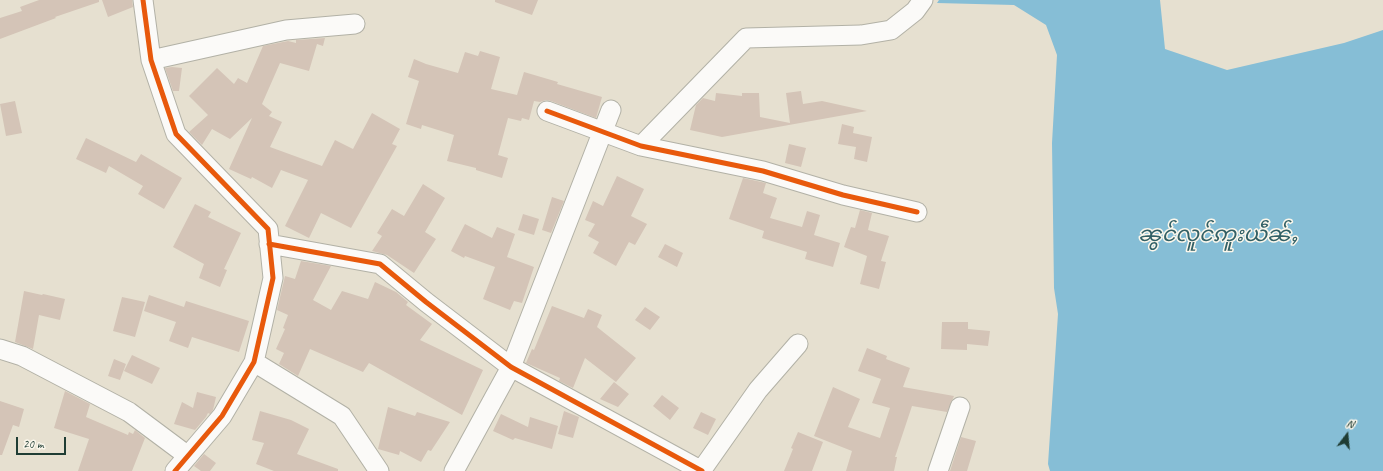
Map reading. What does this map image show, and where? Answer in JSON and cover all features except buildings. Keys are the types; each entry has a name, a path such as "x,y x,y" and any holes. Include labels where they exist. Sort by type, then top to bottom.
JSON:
{"street":[{"path":"143,0 151,60 176,134 268,229 273,278 254,362 222,416 176,471"},
{"path":"641,146 746,38 862,36 891,30 915,11 923,0"},
{"path":"151,60 286,30 355,24"},
{"path":"547,110 641,146 763,171 843,195 917,212"},
{"path":"454,471 511,366 611,110"},
{"path":"269,244 380,264 426,302 511,366 702,471 758,390 798,344"},
{"path":"0,350 22,356 129,412 188,456"},
{"path":"254,362 342,416 379,471"},
{"path":"938,471 960,407"}],"water":[{"name":"ၼွင်လူင်ဢူးယဵၼ်ႇ","path":"939,0 1160,0 1165,49 1227,70 1344,43 1383,30 1383,471 1050,471 1048,464 1058,314 1054,288 1052,143 1057,55 1046,25 1014,5 937,3"}],"cycle path":[{"path":"143,0 151,60 176,134 268,229 273,278 254,362 222,416 175,471"},
{"path":"547,111 641,146 763,171 843,195 917,212"},
{"path":"269,244 380,264 426,302 511,367 702,471"}]}
